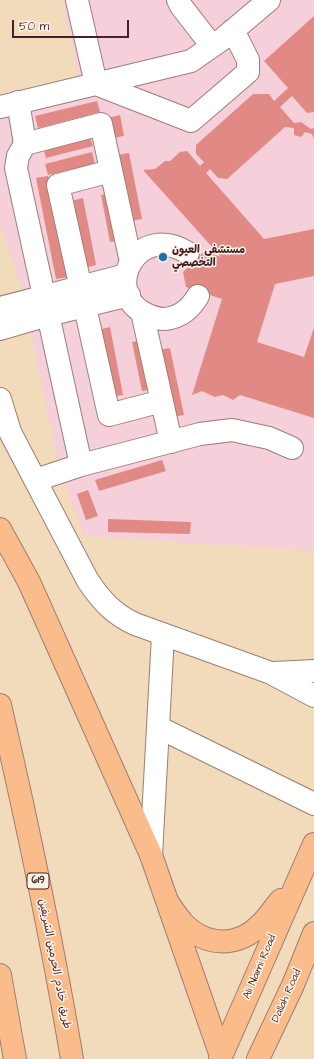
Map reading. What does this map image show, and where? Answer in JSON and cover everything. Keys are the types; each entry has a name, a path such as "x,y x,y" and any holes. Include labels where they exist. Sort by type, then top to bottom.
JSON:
{"main road":[{"path":"0,529 29,582 151,854 221,1058"},
{"name":"طريق خادم الحرمين الشريفين","path":"0,705 26,820 60,986 72,1059"},
{"path":"165,898 182,922 196,934 210,940 223,942 237,940 249,934 261,924 300,875 314,844"},
{"name":"Ali Naimi Road","path":"221,1058 300,875"},
{"name":"Dallah Road","path":"258,1059 293,985 314,933"},
{"path":"0,975 15,1059"},
{"path":"271,1059 293,985"}],"lane":[{"path":"77,0 96,84"},
{"path":"178,0 180,6 212,46"},
{"path":"25,144 9,104 191,61 233,30 269,0"},
{"path":"96,84 191,121 248,72 248,60 233,30"},
{"path":"81,465 16,168 18,156 25,144 101,124 111,171 129,278 131,301 142,312 160,319 172,318 183,314 192,306 198,296"},
{"path":"111,171 58,185 82,296 109,415 162,402"},
{"path":"0,329 46,306 82,296 129,278 144,249 154,244 178,246 188,252"},
{"path":"0,308 46,306"},
{"path":"142,312 171,442"},
{"path":"0,400 10,432 88,580 99,597 110,609 122,618 163,635 271,673 314,696"},
{"path":"36,480 81,465 200,434 232,430 269,438 292,448"},
{"path":"151,854 163,635"},
{"path":"271,673 314,671"},
{"path":"158,727 314,804"}],"shaded area":[{"name":"مستشفى العيون التخصصي","path":"62,0 314,0 314,551 84,536 58,464 23,293 0,221 0,98 80,81"}],"building":[{"path":"314,16 314,112 307,113 292,96 280,107 294,123 301,122 311,129 314,128 314,139 312,134 305,132 301,137 294,135 294,128 285,127 227,179 218,178 210,169 206,173 264,239 314,229 314,276 275,284 257,342 304,357 314,328 314,418 240,395 233,400 223,395 215,397 202,391 192,395 222,299 186,287 183,272 205,251 221,257 143,170 155,169 165,161 170,161 180,152 187,151 200,166 204,162 196,154 196,145 253,94 269,94 274,101 288,88 264,61"},
{"path":"97,101 100,112 38,128 35,116"},
{"path":"120,115 124,136 113,138 108,118"},
{"path":"89,134 93,146 46,158 43,146"},
{"path":"92,152 95,164 48,175 45,164"},
{"path":"129,153 142,219 131,221 117,155"},
{"path":"48,176 68,277 56,279 36,178"},
{"path":"113,192 122,240 110,242 101,195"},
{"path":"83,198 96,265 84,268 71,201"},
{"path":"110,327 123,395 111,397 98,330"},
{"path":"144,340 154,389 142,391 132,342"},
{"path":"170,348 184,415 172,417 158,350"},
{"path":"162,460 166,471 99,491 95,480"},
{"path":"88,490 98,516 86,520 77,494"},
{"path":"108,519 191,522 190,534 108,532"}],"place":[{"name":"مستشفى العيون التخصصي","path":"163,257"}]}
